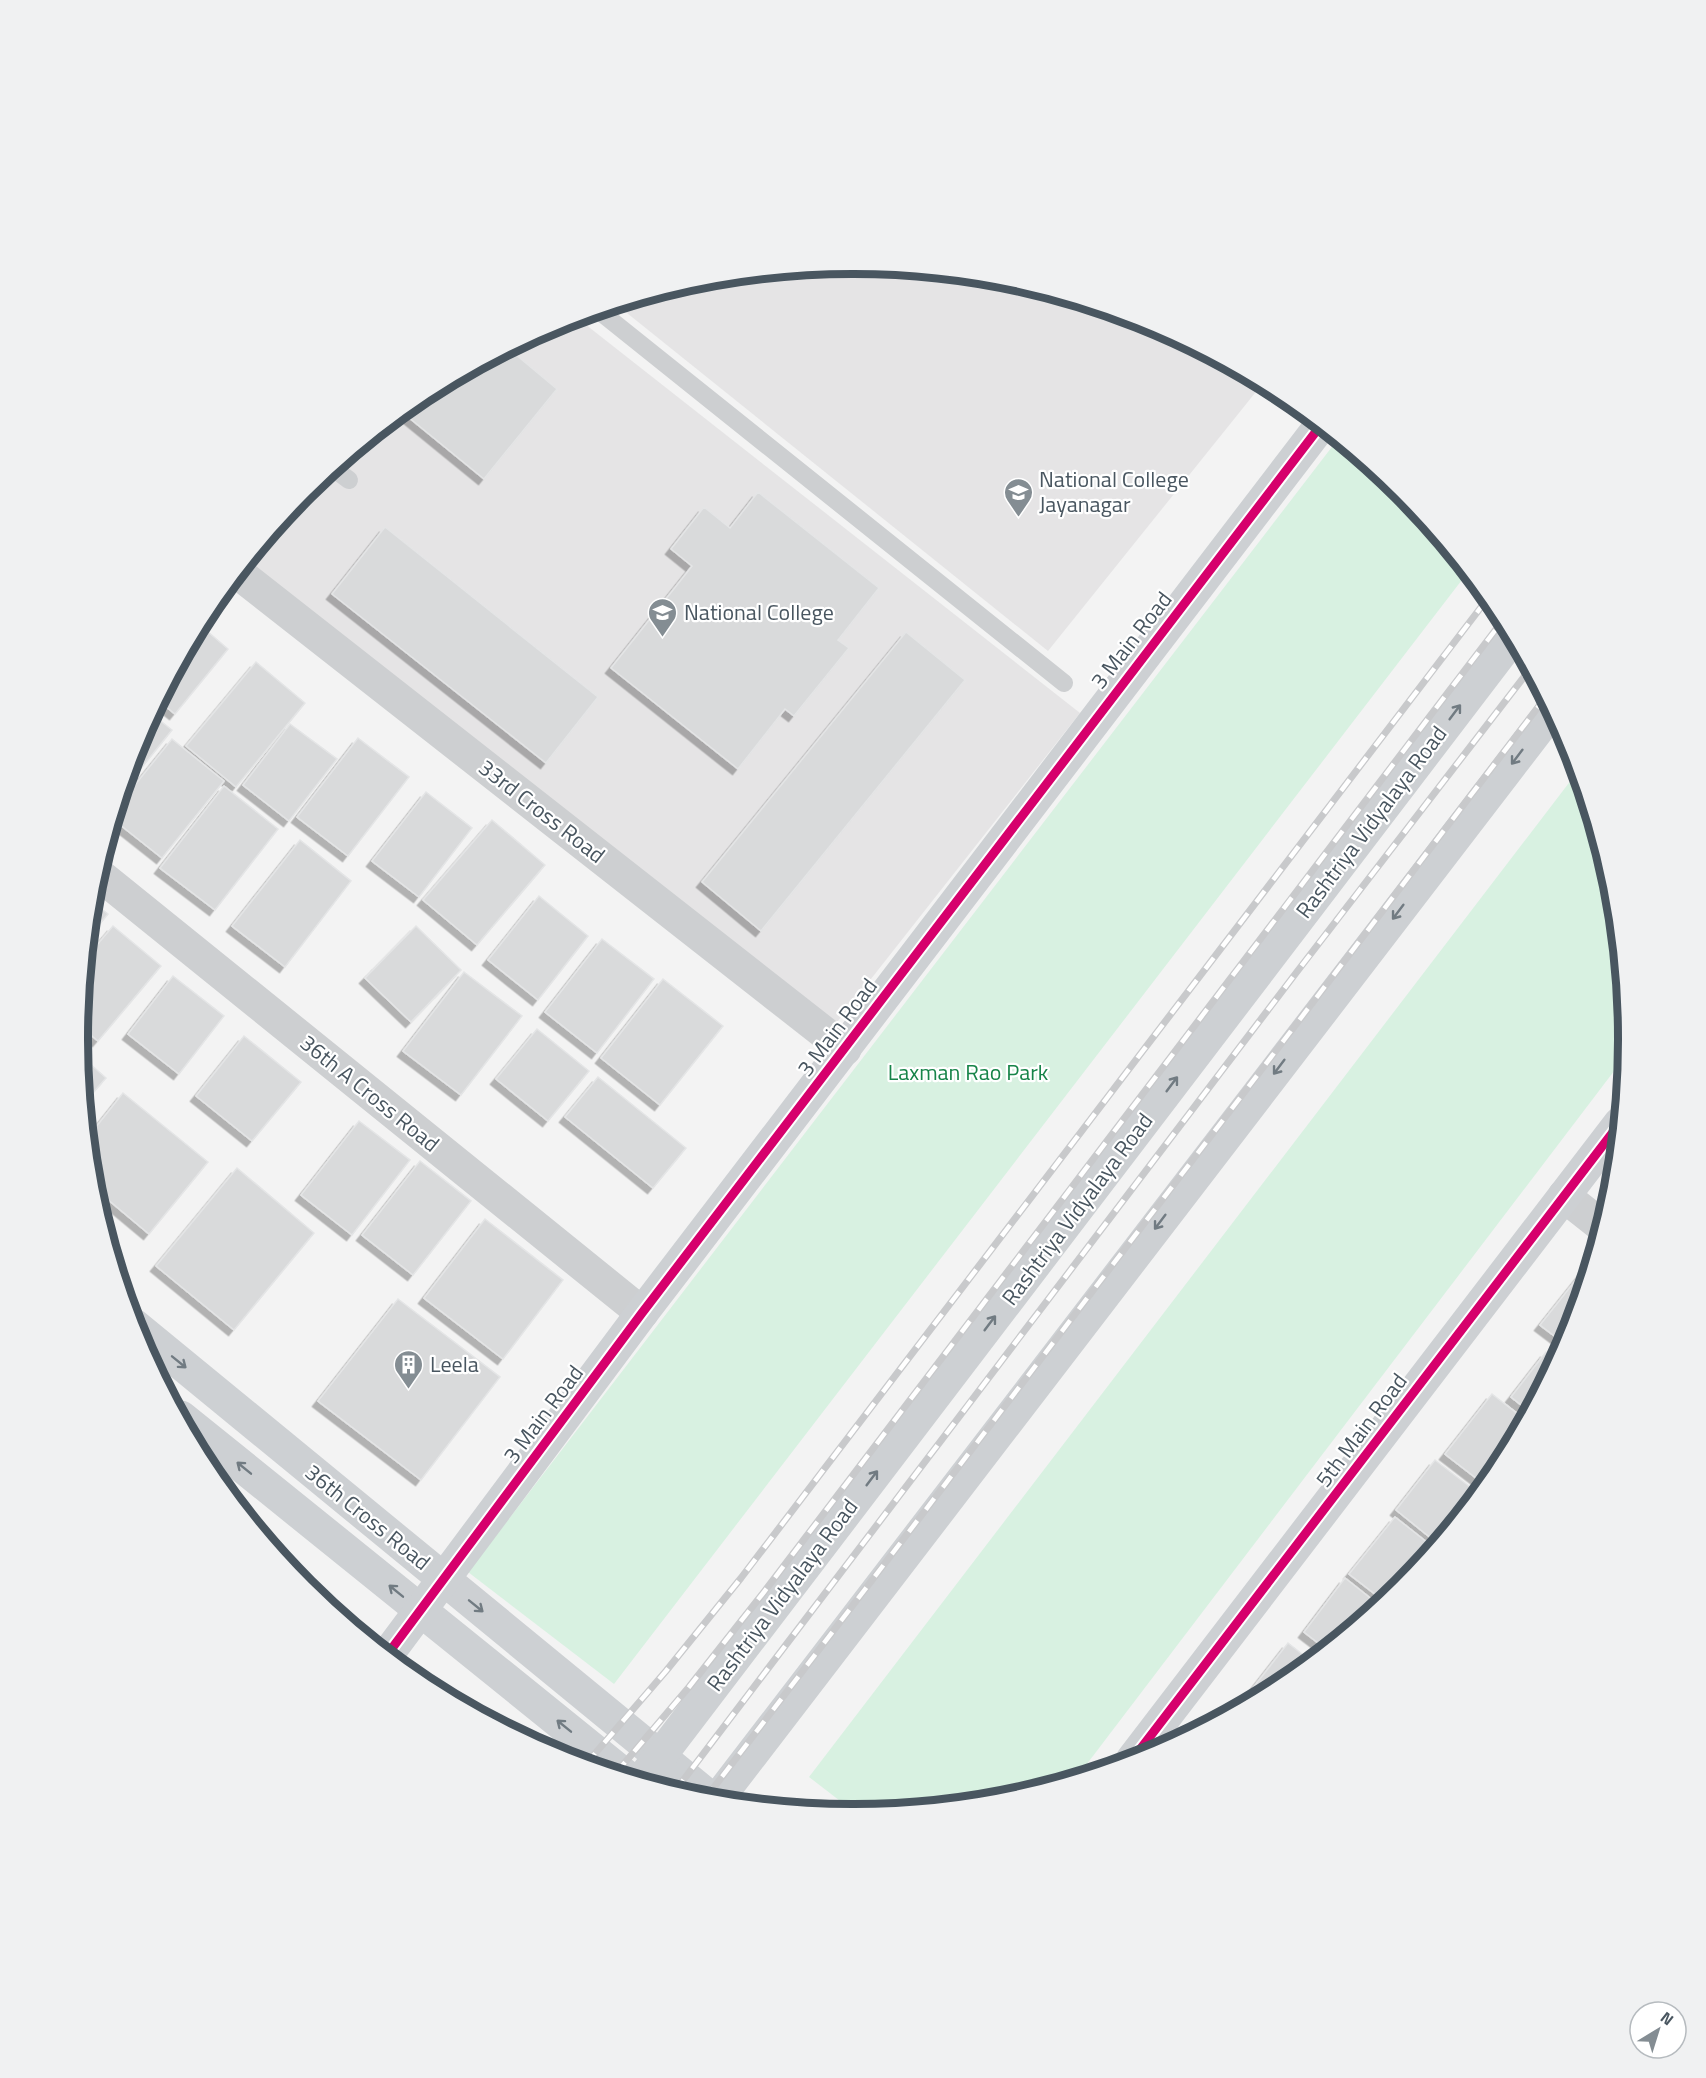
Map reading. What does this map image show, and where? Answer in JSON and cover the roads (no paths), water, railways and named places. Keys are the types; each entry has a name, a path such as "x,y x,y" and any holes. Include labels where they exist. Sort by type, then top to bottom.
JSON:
{"main road":[{"name":"3 Main Road","path":"391,1648 642,1313 1316,431"},
{"name":"Rashtriya Vidyalaya Road","path":"651,1768 1507,644"},
{"path":"721,1792 1547,718"},
{"name":"5th Main Road","path":"1142,1746 1611,1134"},
{"name":"36th Cross Road","path":"150,1338 444,1579 651,1768 682,1784"},
{"name":"36th Cross Road","path":"196,1429 611,1764"}],"street":[{"name":"33rd Cross Road","path":"244,577 845,1049"},
{"name":"36th A Cross Road","path":"106,879 642,1313"},
{"path":"1564,1196 1595,1221"}],"lane":[{"path":"605,316 1064,684"},
{"path":"339,473 349,480"}],"railway":[{"path":"592,1757 666,1671 741,1578 1483,605"},
{"path":"621,1767 689,1687 764,1592 1497,628"},
{"path":"681,1783 1296,973 1525,675"},
{"path":"712,1790 1540,704"}],"place":[{"name":"National College Jayanagar","path":"1018,518"},
{"name":"National College","path":"663,638"},
{"name":"Leela","path":"409,1390"}],"park label":[{"name":"Laxman Rao Park","path":"968,1072"}]}
